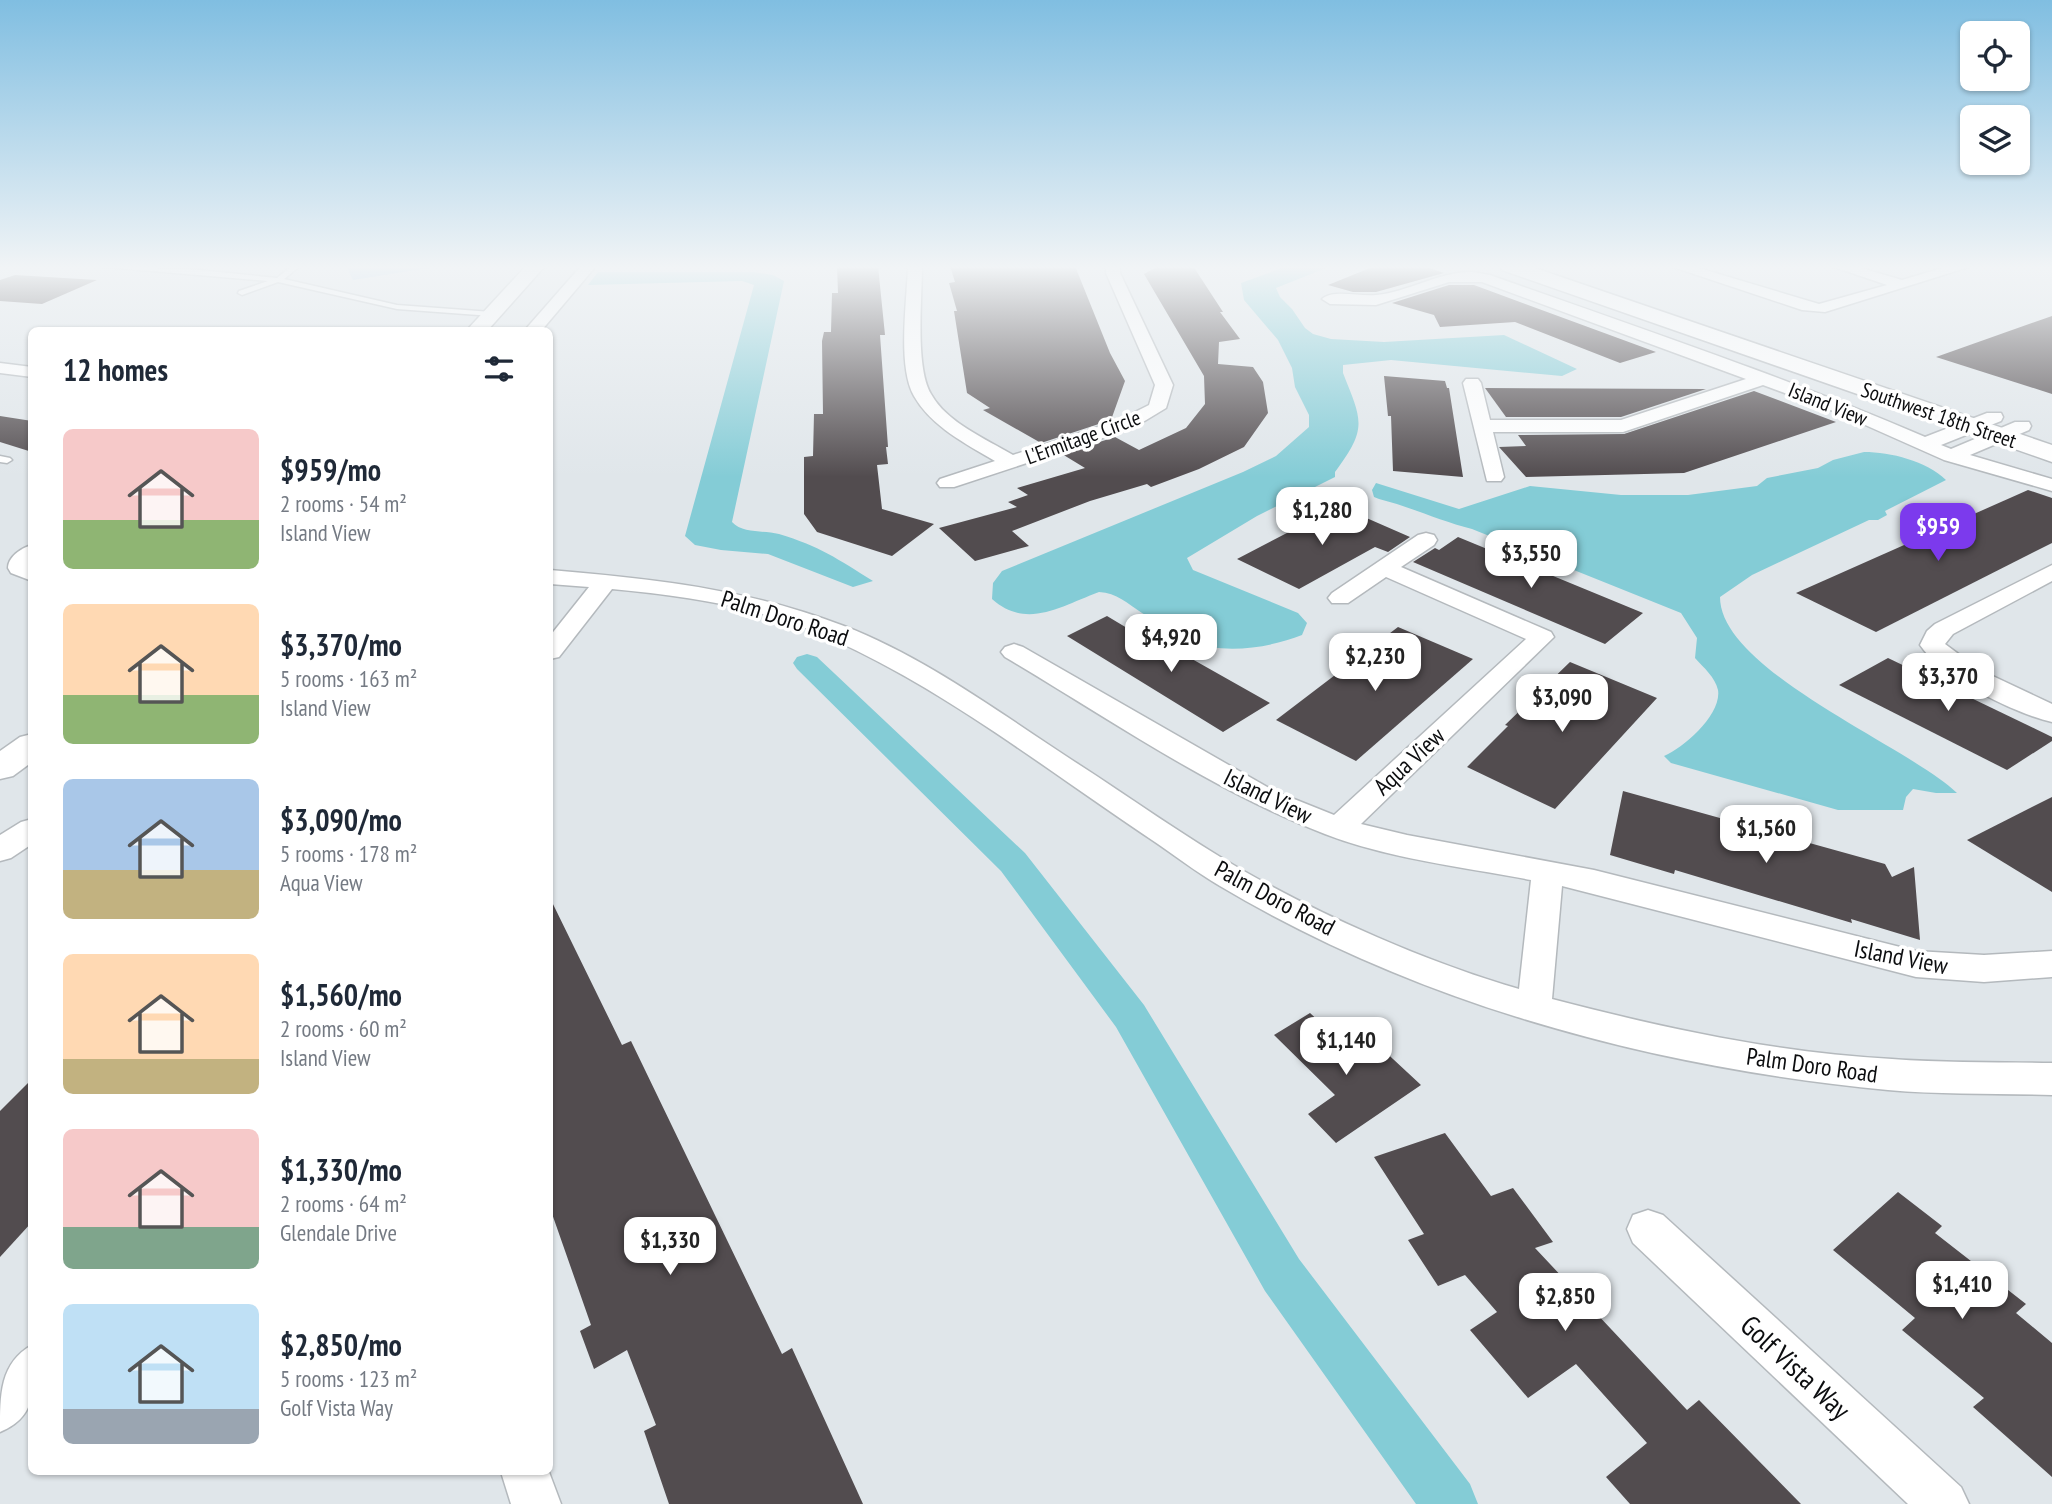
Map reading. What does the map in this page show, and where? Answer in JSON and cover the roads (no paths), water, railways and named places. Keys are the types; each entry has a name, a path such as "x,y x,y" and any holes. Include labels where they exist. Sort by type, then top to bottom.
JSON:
{"main road":[{"name":"Southwest 18th Street","path":"1723,336 1996,426 2052,436"},
{"name":"Southwest 18th Street","path":"1745,336 1996,426 2052,454"}],"street":[{"name":"L'Ermitage Circle","path":"916,336 916,378 922,396 947,421 1012,463 1137,420 1157,408 1164,385 1142,336"},
{"name":"Island View","path":"1645,336 1842,408 1951,456 2052,485"},
{"path":"0,368 28,372"},
{"path":"1482,426 1623,426 1764,379"},
{"path":"1472,383 1494,477"},
{"path":"1923,445 1996,426"},
{"path":"1951,456 1996,426"},
{"path":"947,483 1012,463"},
{"path":"1340,598 1426,540"},
{"name":"Aqua View","path":"1338,828 1542,637 1385,568"},
{"path":"2052,572 1944,629 1936,636 1933,645 1940,656 1973,676 2052,714"},
{"name":"Palm Doro Road","path":"553,577 607,580 725,597 785,613 859,641 922,674 1231,878 1324,926 1428,972 1534,1008 1646,1038 1768,1060 1891,1075 2052,1079"},
{"path":"553,648 607,580"},
{"name":"Island View","path":"1014,652 1264,798 1338,828 1407,846 1608,885 1916,964 1970,970 2020,969 2052,964"},
{"path":"0,768 28,748"},
{"path":"0,850 28,832"},
{"path":"1534,1008 1548,872"},
{"name":"Golf Vista Way","path":"1648,1229 1944,1504"},
{"path":"0,1409 28,1373"},
{"path":"526,1475 536,1504"}],"waterway":[{"path":"807,663 1013,862 1130,1016 1282,1275 1450,1504"}]}
